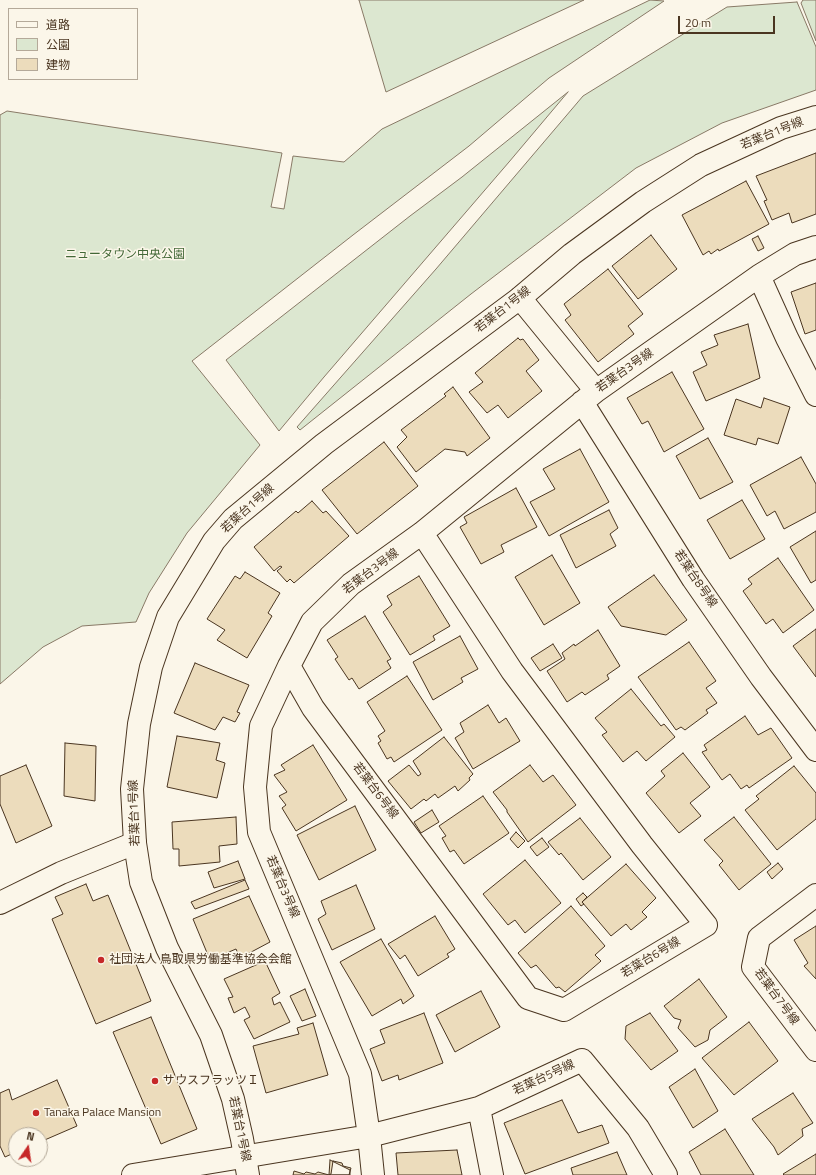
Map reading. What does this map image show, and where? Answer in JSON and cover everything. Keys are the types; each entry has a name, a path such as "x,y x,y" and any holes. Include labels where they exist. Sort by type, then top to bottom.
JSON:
{"street":[{"name":"若葉台1号線","path":"247,1166 233,1099 211,1035 167,948 141,882 134,843 132,789 139,724 151,666 168,618 214,541 233,519 324,444 520,298 578,250 644,202 701,165 781,128 816,117"},
{"name":"若葉台3号線","path":"372,1175 369,1136 360,1074 258,832 255,787 261,726 289,666 312,622 351,584 422,533 589,397 759,276 795,254 816,247"},
{"path":"759,276 787,338 816,395"},
{"name":"若葉台8号線","path":"520,298 589,397 693,579 761,677 816,750"},
{"name":"若葉台6号線","path":"289,666 313,708 528,998 564,1010 706,925 642,845 512,670 422,533"},
{"path":"0,903 61,873 134,843"},
{"name":"若葉台7号線","path":"816,895 759,938 752,967 816,1050"},
{"name":"若葉台5号線","path":"369,1136 479,1108 582,1060 638,1128 666,1175"},
{"path":"479,1108 492,1175"},
{"path":"133,1175 247,1166 369,1136"}],"green space":[{"path":"359,0 584,0 386,92"},
{"name":"ニュータウン中央公園","path":"650,0 664,1 549,78 469,146 192,361 260,445 187,533 149,593 136,622 82,626 43,647 0,684 0,115 7,111 282,153 271,207 284,209 293,156 344,162 382,129"},
{"path":"803,0 816,0 816,41 801,3"},
{"path":"797,2 816,47 816,90 722,123 636,168 471,294 300,430 297,427 436,269 583,96 727,7"},
{"path":"568,92 279,431 226,360 462,177"}],"building":[{"path":"816,153 816,214 792,223 789,213 772,220 764,201 767,200 756,176"},
{"path":"746,181 769,224 719,251 718,249 711,254 709,251 703,255 682,215"},
{"path":"651,235 677,269 638,299 612,266"},
{"path":"758,236 764,248 758,251 752,239"},
{"path":"608,269 643,314 628,326 634,334 598,362 565,320 571,315 564,304"},
{"path":"816,283 816,330 805,334 791,292"},
{"path":"748,324 760,378 706,401 693,372 707,365 701,352 718,345 714,335"},
{"path":"518,338 520,340 523,339 539,360 526,371 542,391 508,418 498,405 487,413 469,392 483,382 475,373"},
{"path":"672,372 704,429 664,452 648,421 642,424 627,398"},
{"path":"453,387 490,438 467,456 465,452 445,449 416,472 397,447 407,437 401,430 446,396 444,394"},
{"path":"764,398 790,407 778,444 758,438 756,445 724,435 736,399 761,408"},
{"path":"708,438 733,482 700,499 676,456"},
{"path":"384,442 418,486 357,534 322,490"},
{"path":"580,449 609,502 549,536 530,502 555,489 543,469"},
{"path":"801,457 816,484 816,512 784,529 775,511 767,516 750,485"},
{"path":"516,488 537,527 501,545 504,552 481,564 460,527 467,523 464,517"},
{"path":"742,500 765,539 730,559 707,520"},
{"path":"312,501 323,513 326,511 349,536 294,583 290,579 287,582 277,571 282,567 280,566 274,571 254,547 296,511 298,513"},
{"path":"609,510 618,528 610,534 616,546 576,568 560,535"},
{"path":"816,531 816,580 811,583 790,547"},
{"path":"552,555 580,603 544,625 515,577"},
{"path":"778,558 814,610 783,633 773,619 766,624 743,591 752,584 748,579"},
{"path":"245,572 280,593 268,613 272,616 247,658 217,640 225,630 207,619 235,576 240,579"},
{"path":"654,575 687,620 666,635 621,626 608,607"},
{"path":"419,576 450,626 433,636 435,640 410,655 383,612 392,605 387,596"},
{"path":"365,616 391,659 387,661 391,668 359,689 352,678 349,680 335,659 338,657 327,640"},
{"path":"816,629 816,677 793,646"},
{"path":"598,630 620,666 607,675 609,679 585,695 582,692 567,702 547,671 565,659 562,653"},
{"path":"460,636 478,669 461,678 463,682 433,700 413,662"},
{"path":"689,642 716,681 706,688 717,703 706,710 708,713 685,730 681,727 676,730 638,677"},
{"path":"553,644 562,658 540,671 531,658"},
{"path":"195,663 249,685 237,712 240,713 235,722 223,717 215,730 174,713"},
{"path":"407,676 442,730 394,762 391,757 387,759 378,743 381,741 378,736 385,731 367,702"},
{"path":"631,689 661,726 664,724 675,737 646,761 637,751 623,762 602,735 607,732 595,718"},
{"path":"488,705 499,723 506,718 520,741 473,769 455,738 464,732 460,723"},
{"path":"745,716 758,735 771,728 792,758 749,788 747,785 741,789 730,774 722,780 702,752 707,750 704,745"},
{"path":"177,736 220,743 216,760 225,763 217,798 167,787"},
{"path":"444,737 473,774 469,778 470,780 458,791 455,786 438,798 435,794 426,801 424,799 411,809 388,781 409,765 418,776 421,774 413,761"},
{"path":"65,743 96,746 95,801 64,796"},
{"path":"313,745 347,800 296,831 282,808 286,805 279,796 287,792 274,775 285,770 281,765"},
{"path":"683,753 710,787 690,803 701,816 679,833 646,793 665,776 661,771"},
{"path":"26,765 52,826 16,843 0,804 0,776"},
{"path":"530,765 543,782 553,775 576,805 528,842 493,792"},
{"path":"794,766 816,793 816,819 777,850 745,810 759,799 756,796"},
{"path":"483,796 509,833 464,864 454,850 450,852 442,838 446,836 439,826"},
{"path":"355,806 376,850 319,880 297,835"},
{"path":"432,810 439,822 421,833 414,822"},
{"path":"236,817 237,844 219,846 220,862 179,866 179,849 173,849 172,822"},
{"path":"734,817 771,864 739,890 719,865 723,861 704,840"},
{"path":"580,818 611,857 583,880 561,853 559,855 548,842"},
{"path":"516,832 525,841 518,848 510,839"},
{"path":"542,838 549,847 537,856 530,847"},
{"path":"525,860 561,903 525,933 515,920 508,925 483,894"},
{"path":"238,861 245,879 214,888 208,872"},
{"path":"778,863 783,869 772,879 767,872"},
{"path":"626,864 656,898 642,912 647,917 631,930 626,924 611,936 582,902"},
{"path":"245,880 249,889 195,909 191,902"},
{"name":"社団法人 鳥取県労働基準協会会館","path":"86,884 93,901 108,895 151,1001 96,1024 52,919 63,914 55,897"},
{"path":"356,885 375,929 332,950 318,919 326,914 321,901"},
{"path":"583,893 587,897 582,902 584,904 581,906 576,899"},
{"path":"249,896 270,942 240,958 236,949 210,960 193,919"},
{"path":"571,906 605,946 595,955 601,961 565,992 559,987 556,988 536,965 531,968 518,953"},
{"path":"435,916 455,949 447,954 449,957 418,976 405,955 400,959 388,944"},
{"path":"816,926 816,979 804,966 808,963 794,940"},
{"path":"381,939 414,996 403,1004 401,999 372,1016 340,962"},
{"path":"265,961 280,993 272,998 274,1005 280,1002 290,1022 254,1039 244,1020 250,1017 245,1007 234,1013 228,998 233,997 224,979"},
{"path":"699,979 727,1017 710,1030 708,1040 695,1047 678,1028 681,1020 674,1018 664,1006"},
{"path":"305,989 316,1016 302,1021 290,996"},
{"path":"481,991 500,1027 455,1052 436,1015"},
{"path":"424,1013 443,1063 399,1080 398,1075 382,1081 370,1049 385,1043 380,1030"},
{"path":"650,1013 678,1051 651,1070 625,1039 626,1026"},
{"name":"サウスフラッツＩ","path":"151,1017 197,1129 161,1144 113,1032"},
{"path":"749,1022 778,1061 734,1095 702,1058"},
{"path":"313,1023 328,1075 266,1093 253,1046 299,1034 297,1028"},
{"path":"695,1069 718,1111 693,1128 669,1087"},
{"name":"Tanaka Palace Mansion","path":"57,1080 77,1126 48,1139 48,1127 8,1127 8,1156 5,1157 0,1146 0,1093 9,1089 12,1100"},
{"path":"793,1093 813,1123 802,1129 803,1136 778,1155 774,1147 752,1119"},
{"path":"562,1100 578,1133 602,1125 609,1143 525,1174 504,1123"},
{"path":"725,1129 754,1175 701,1175 689,1152"},
{"path":"457,1150 462,1175 398,1175 396,1153"},
{"path":"617,1152 627,1175 573,1175 571,1168"},
{"path":"816,1154 816,1175 783,1174"},
{"path":"330,1160 350,1170 350,1175 329,1175"},
{"path":"333,1161 342,1163 343,1166 351,1168 349,1175 329,1175 331,1174"},
{"path":"294,1171 304,1174 306,1172 315,1174 318,1172 329,1175 293,1175"}],"place":[{"name":"社団法人 鳥取県労働基準協会会館","path":"101,960"},
{"name":"サウスフラッツＩ","path":"155,1081"},
{"name":"Tanaka Palace Mansion","path":"36,1113"}]}
